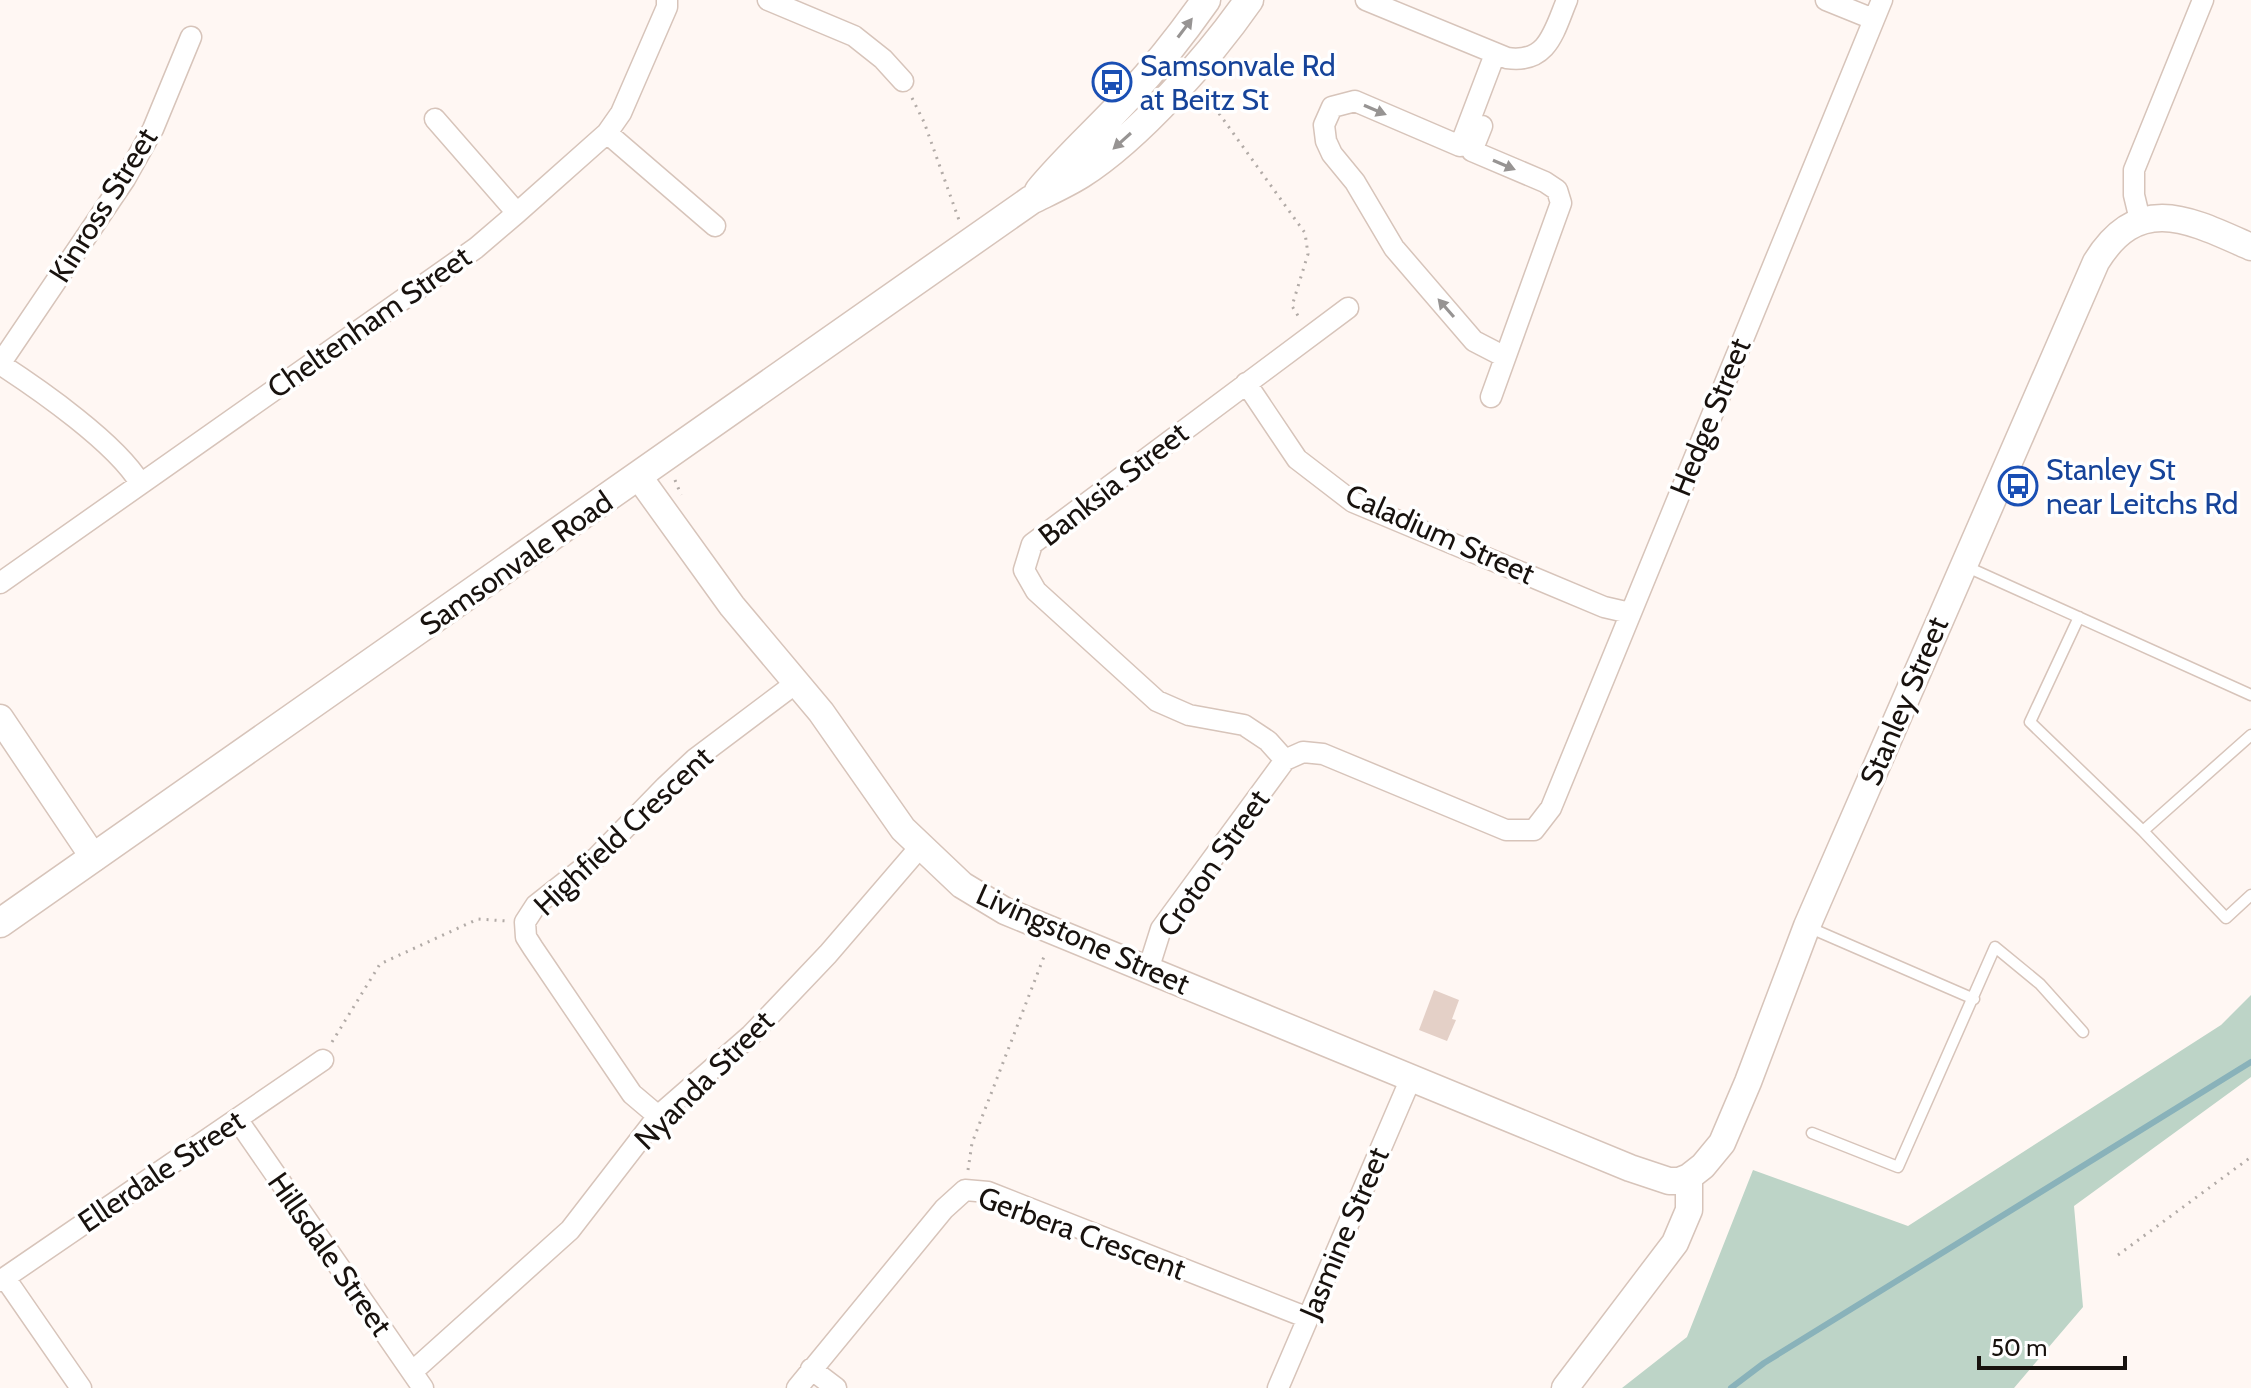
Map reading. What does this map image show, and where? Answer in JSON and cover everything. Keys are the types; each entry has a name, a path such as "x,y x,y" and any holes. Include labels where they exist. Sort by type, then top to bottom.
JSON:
{"main road":[{"name":"Samsonvale Road","path":"1031,200 1068,155 1154,68 1206,0"},
{"name":"Samsonvale Road","path":"0,923 1031,200 1081,174 1131,133 1198,65 1249,0"}],"street":[{"name":"Cheltenham Street","path":"0,583 476,248 517,213 607,133 632,92 667,7 667,0"},
{"path":"768,0 854,36 883,59 903,81"},
{"path":"1366,0 1501,56 1530,58 1543,50 1551,39 1567,0"},
{"path":"1826,0 1873,19"},
{"name":"Hedge Street","path":"1285,760 1303,752 1323,754 1506,830 1534,830 1551,808 1882,0"},
{"path":"2203,0 2134,170 2134,195 2140,220 2161,217 2185,220 2251,247"},
{"name":"Kinross Street","path":"0,364 125,179 153,129 191,37"},
{"path":"1491,397 1561,203 1557,190 1545,182 1472,151 1501,56"},
{"path":"1501,56 1460,146 1355,101 1332,107 1324,125 1332,154 1355,182 1394,248 1474,341 1505,357"},
{"path":"435,119 517,213"},
{"path":"607,133 715,226"},
{"name":"Stanley Street","path":"1689,1177 1722,1143 1807,926 2083,286 2111,240 2140,220"},
{"name":"Banksia Street","path":"1285,760 1268,741 1244,725 1189,715 1157,701 1036,591 1024,570 1032,544 1348,308"},
{"path":"0,364 31,384 98,438 132,470 140,483"},
{"name":"Caladium Street","path":"1246,383 1297,459 1353,502 1604,607 1630,613"},
{"name":"Livingstone Street","path":"639,477 732,606 821,712 903,829 962,885 1005,911 1655,1177 1669,1181 1689,1177"},
{"name":"Highfield Crescent","path":"658,1116 632,1094 526,937 525,922 536,905 597,857 695,759 796,683"},
{"path":"0,718 94,858"},
{"name":"Croton Street","path":"1148,970 1161,929 1285,760"},
{"name":"Nyanda Street","path":"417,1380 570,1230 658,1116 751,1035 828,954 920,847"},
{"name":"Ellerdale Street","path":"2,1279 323,1060"},
{"name":"Jasmine Street","path":"1278,1388 1411,1078"},
{"name":"Hillsdale Street","path":"237,1119 417,1380"},
{"path":"1565,1388 1675,1243 1689,1210 1689,1177"},
{"name":"Gerbera Crescent","path":"797,1388 944,1209 965,1190 988,1192 1308,1318"},
{"path":"2,1279 81,1388"},
{"path":"811,1369 836,1388"}],"lane":[{"path":"1963,565 2251,695"},
{"path":"2079,617 2030,722 2143,831 2226,918 2251,895"},
{"path":"2143,831 2251,735"},
{"path":"1807,926 1974,999"},
{"path":"1812,1133 1898,1167 1995,947 2040,984 2083,1032"}],"path":[{"path":"903,81 924,122 959,220"},
{"path":"1205,94 1305,233 1308,254 1292,306 1311,335"},
{"path":"323,1060 380,964 478,919 525,922"},
{"path":"965,1190 972,1143 1045,954"},
{"path":"2118,1255 2251,1157"}],"green space":[{"path":"2251,995 2251,1077 2074,1206 2083,1307 2014,1388 1622,1388 1687,1337 1753,1170 1908,1226 2221,1025"}],"building":[{"path":"1434,990 1459,1000 1452,1019 1456,1020 1447,1041 1419,1030"}],"waterway":[{"path":"1731,1388 1764,1363 2251,1062"}],"place":[{"name":"Samsonvale Rd at Beitz St","path":"1112,82"},
{"name":"Stanley St near Leitchs Rd","path":"2018,486"}]}
